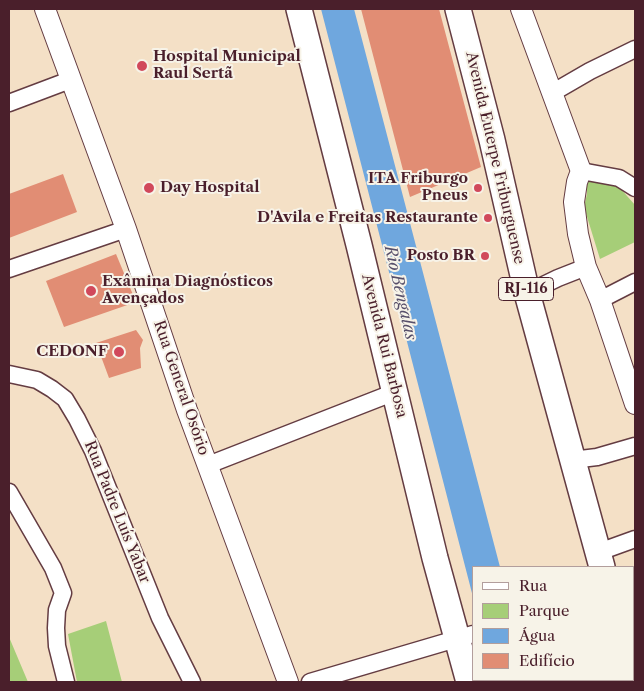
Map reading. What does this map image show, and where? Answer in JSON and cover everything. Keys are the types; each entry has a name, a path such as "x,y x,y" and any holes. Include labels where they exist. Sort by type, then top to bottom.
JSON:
{"main road":[{"name":"Avenida Rui Barbosa","path":"299,9 435,558 465,637 469,682"},
{"name":"Avenida Euterpe Friburguense","path":"458,9 492,140 527,293 600,560"}],"street":[{"name":"Rua General Osório","path":"45,9 126,229 208,465 288,682"},
{"path":"521,9 581,171 574,202 578,234 586,267 600,300 635,404"},
{"path":"552,93 590,71 635,49"},
{"path":"9,103 70,80"},
{"path":"581,171 618,178 635,188"},
{"path":"9,269 126,229"},
{"path":"527,293 586,267"},
{"path":"600,300 635,282"},
{"name":"Rua Padre Luís Yabar","path":"9,374 37,380 52,389 65,399 77,419 93,451 160,618 192,682"},
{"path":"208,465 395,392"},
{"path":"572,460 596,457 635,446"},
{"path":"9,492 53,568 63,594 57,610 56,628 57,646 66,682"},
{"path":"600,560 635,540"},
{"path":"310,682 465,637"}],"green space":[{"path":"608,181 620,188 635,205 635,242 600,259 584,207 587,182"},
{"path":"106,621 122,682 77,682 68,634"},
{"path":"9,637 28,682 9,682"}],"water":[{"name":"Rio Bengalas","path":"321,9 354,9 500,566 472,566 472,593"}],"building":[{"path":"361,9 439,9 481,167 410,197"},
{"path":"63,174 77,212 9,238 9,194"},
{"name":"Exâmina Diagnósticos Avençados","path":"116,254 136,302 64,327 46,281"},
{"name":"CEDONF","path":"136,330 143,340 140,348 141,368 109,378 96,343"}],"place":[{"name":"Hospital Municipal Raul Sertã","path":"142,66"},
{"name":"Day Hospital","path":"149,188"},
{"name":"ITA Friburgo Pneus","path":"478,188"},
{"name":"D'Avila e Freitas Restaurante","path":"488,218"},
{"name":"Posto BR","path":"485,256"},
{"name":"Exâmina Diagnósticos Avençados","path":"91,291"},
{"name":"CEDONF","path":"119,352"}]}
